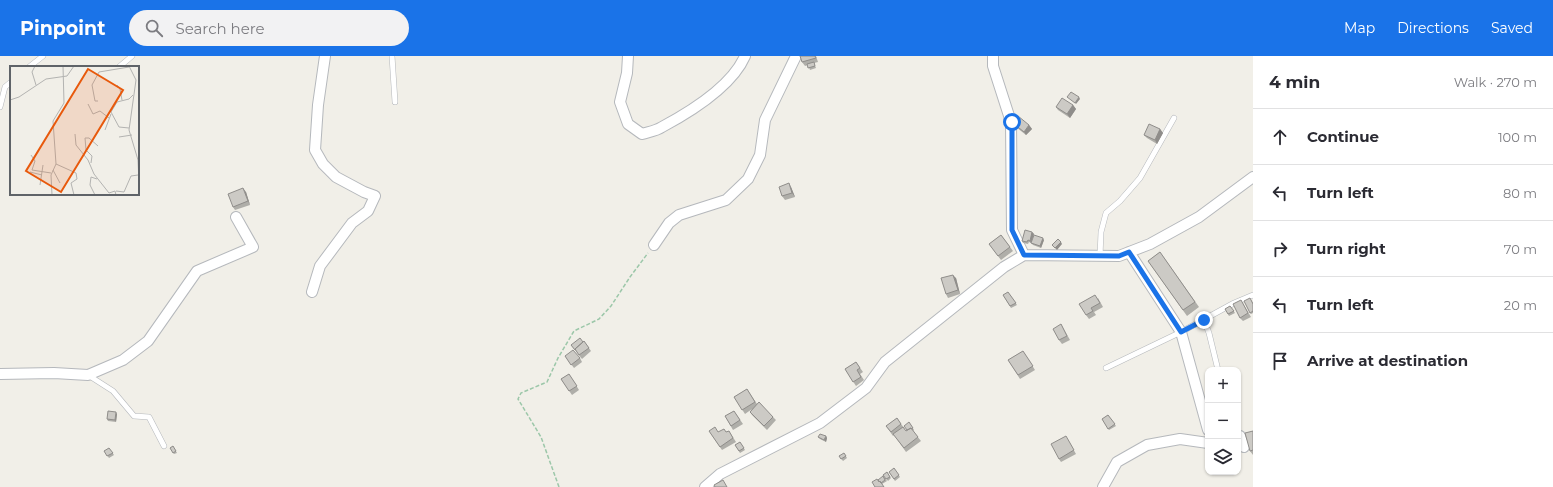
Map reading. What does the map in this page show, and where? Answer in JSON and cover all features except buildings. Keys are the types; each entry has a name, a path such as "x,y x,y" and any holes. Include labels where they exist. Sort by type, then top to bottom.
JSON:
{"street":[{"path":"312,292 320,266 352,223 368,211 375,196 336,178 323,164 315,150 318,105 325,56"},
{"path":"628,56 627,73 620,102 628,124 642,134 661,128 719,89 741,64 745,56"},
{"path":"654,245 669,223 679,215 726,200 748,179 760,155 765,120 796,56"},
{"path":"993,56 993,66 1012,122 1012,230 1024,255"},
{"path":"705,487 720,474 820,423 866,388 885,362 1004,267 1024,255 1119,256 1150,244 1199,217 1253,177"},
{"path":"0,374 54,373 88,375 123,360 148,341 197,271 253,247 236,218"},
{"path":"1129,252 1181,332 1205,419"},
{"path":"1103,487 1117,462 1147,444 1180,439 1205,443"},
{"path":"1241,439 1244,447"}],"lane":[{"path":"30,66 43,56"},
{"path":"120,66 132,56"},
{"path":"392,56 395,102"},
{"path":"0,107 5,87 10,83"},
{"path":"1100,256 1101,232 1106,213 1120,201 1140,178 1174,118"},
{"path":"1106,368 1181,332 1234,302 1253,295"},
{"path":"1204,320 1209,333 1217,367"},
{"path":"88,375 113,391 134,416 149,417 164,446"}],"path":[{"path":"559,487 541,437 518,399 521,393 547,382 558,358 574,331 599,319 611,306 654,245"}],"route":[{"path":"1012,122 1012,230 1024,255 1119,256 1129,252 1181,332 1204,320"}]}
